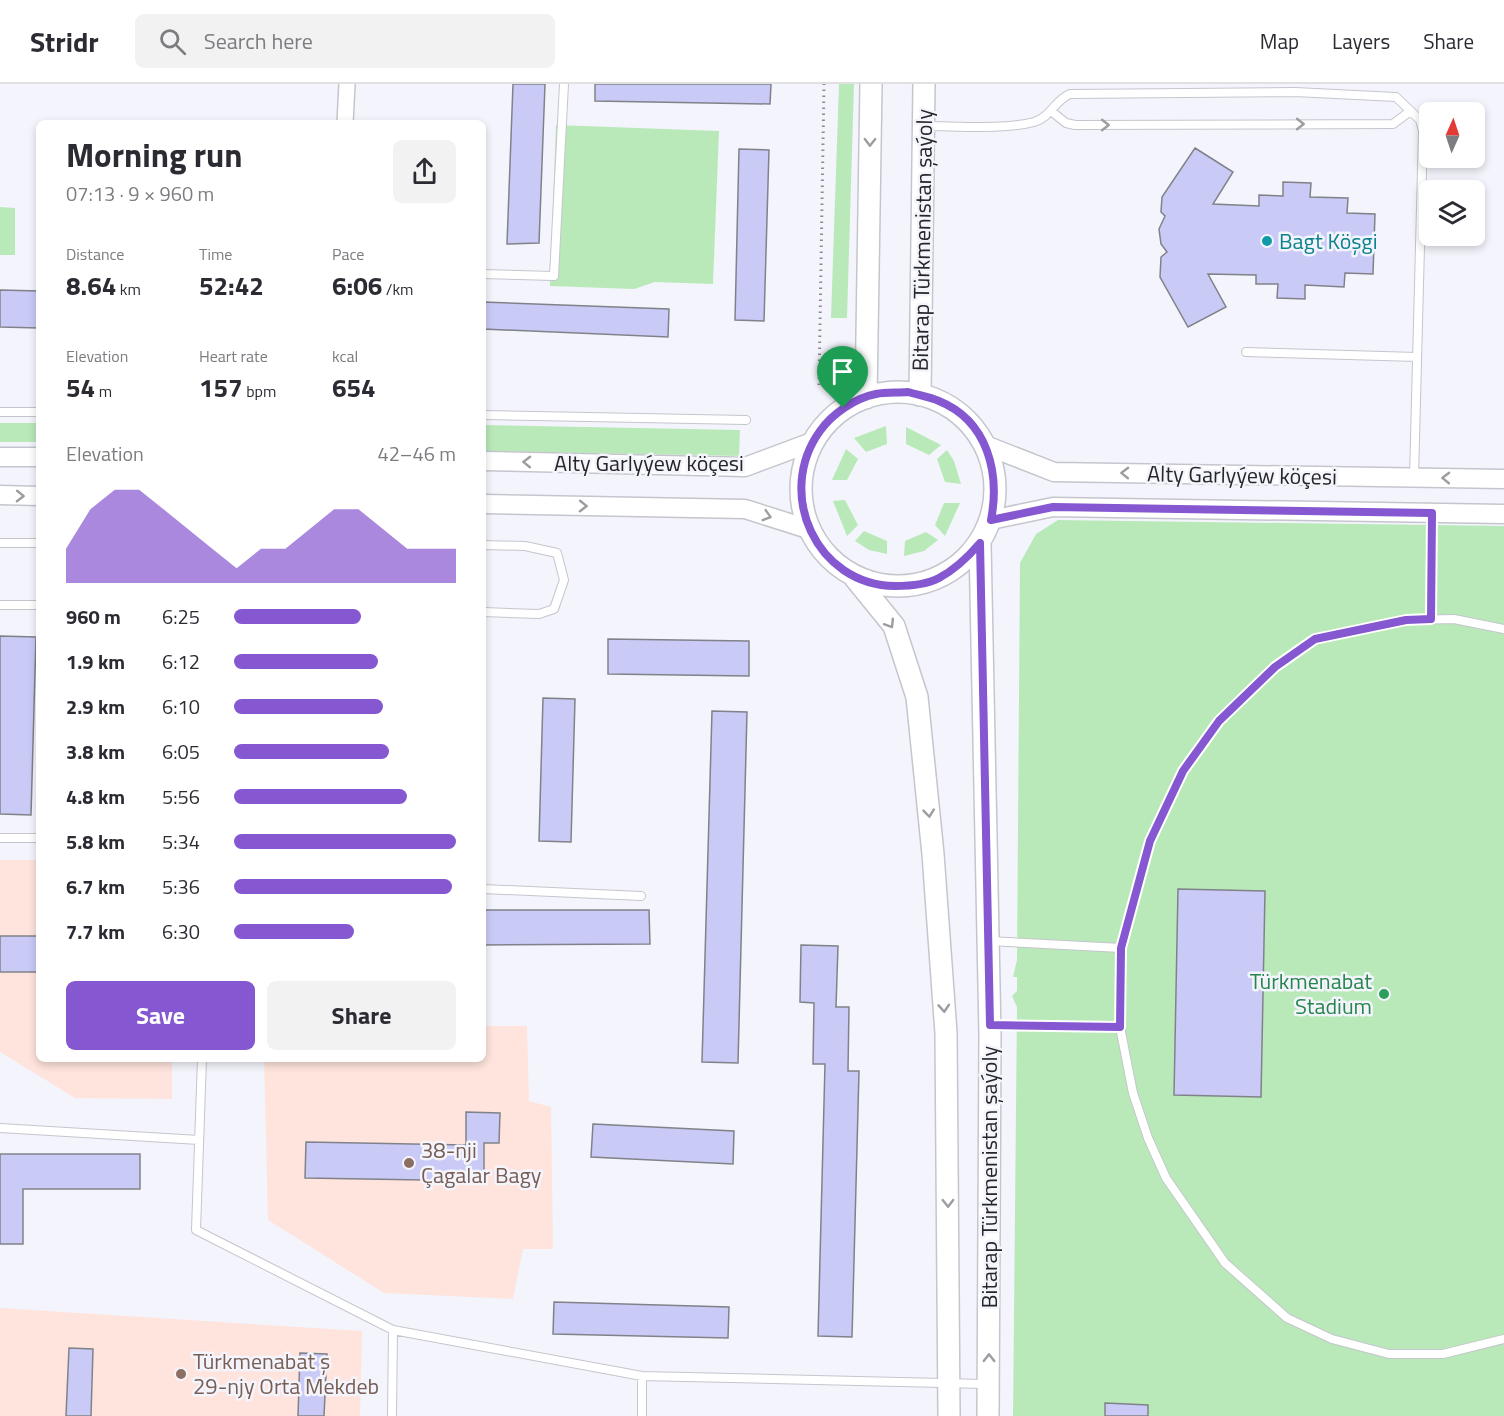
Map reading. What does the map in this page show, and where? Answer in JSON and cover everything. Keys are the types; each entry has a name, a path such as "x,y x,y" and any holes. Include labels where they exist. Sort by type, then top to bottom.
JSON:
{"main road":[{"path":"866,398 871,84"},
{"name":"Bitarap Türkmenistan şaýoly","path":"920,395 924,84"},
{"path":"908,392 920,395 940,401 966,419 985,445 994,469 996,495 991,520 980,543 962,564 938,579 910,586 882,586 855,578 835,565 819,549 808,529 800,500 801,470 812,442 825,423 843,408 874,394 908,392"},
{"name":"Bitarap Türkmenistan şaýoly","path":"980,543 990,1025 988,1416"},
{"name":"Bitarap Türkmenistan şaýoly","path":"855,578 894,626 917,698 933,854 946,1033 949,1416"}],"street":[{"path":"345,120 347,84"},
{"name":"Alty Garlyýew köçesi","path":"486,461 745,467 812,442"},
{"name":"Alty Garlyýew köçesi","path":"985,445 1054,472 1504,478"},
{"path":"0,457 36,457"},
{"path":"0,495 36,496"},
{"name":"Alty Garlyýew köçesi","path":"486,504 745,510 808,529"},
{"name":"Alty Garlyýew köçesi","path":"991,520 1053,507 1504,514"}],"lane":[{"path":"486,274 554,276 564,84"},
{"path":"924,126 1034,122 1070,94 1294,92 1396,97 1409,112 1420,120 1424,155 1414,477"},
{"path":"1051,111 1066,123 1075,125 1393,124 1409,112"},
{"path":"1246,352 1418,357"},
{"path":"0,412 36,412"},
{"path":"486,415 746,420"},
{"path":"1431,619 1432,513"},
{"path":"0,543 36,543"},
{"path":"486,545 525,546 557,553 564,580 554,609 539,614 486,612"},
{"path":"0,605 36,605"},
{"path":"1504,629 1455,619 1406,620 1315,639 1275,667 1219,721 1183,771 1150,841 1121,948 1120,1027 1133,1093 1148,1138 1166,1178 1225,1263 1287,1318 1332,1339 1389,1354 1443,1354 1504,1339"},
{"path":"0,838 36,838"},
{"path":"486,889 641,896"},
{"path":"988,941 1121,948"},
{"path":"990,1025 1120,1027"},
{"path":"202,1062 196,1230 393,1330 642,1376 989,1384"},
{"path":"0,1128 199,1140"},
{"path":"392,1416 393,1330"},
{"path":"642,1376 642,1416"}],"path":[{"path":"819,385 824,84"}],"shaded area":[{"path":"0,860 36,860 36,1062 172,1062 172,1099 75,1098 0,1052"},
{"name":"38-nji Çagalar Bagy","path":"486,1026 527,1026 529,1101 551,1107 553,1249 523,1249 513,1299 384,1293 268,1220 264,1062 486,1062"},
{"name":"Türkmenabat ş 29-njy Orta Mekdeb","path":"0,1308 362,1331 360,1416 0,1416"}],"green space":[{"path":"839,84 854,84 847,318 831,318"},
{"path":"556,125 719,131 713,284 655,282 634,289 550,286"},
{"path":"0,207 15,208 15,255 0,255"},
{"path":"0,423 36,423 36,442 0,442"},
{"path":"486,425 740,430 739,456 486,451"},
{"path":"886,426 887,444 866,452 854,438"},
{"path":"906,427 941,445 929,455 906,444"},
{"path":"846,449 858,459 847,480 832,480"},
{"path":"947,450 954,461 961,484 945,482 937,459"},
{"path":"845,500 858,525 847,536 833,501"},
{"path":"944,503 960,503 945,536 935,525"},
{"path":"1058,520 1504,526 1504,1416 1013,1416 1017,1007 1012,996 1017,991 1017,977 1013,977 1017,960 1020,563 1036,534"},
{"path":"864,531 887,541 887,554 869,550 855,541"},
{"path":"926,532 938,540 924,551 904,556 905,541"}],"building":[{"path":"513,84 545,84 539,243 507,244"},
{"path":"595,84 771,84 770,104 595,101"},
{"name":"Bagt Köşgi","path":"1195,148 1233,172 1213,204 1259,206 1259,195 1283,196 1283,182 1311,183 1310,197 1348,198 1347,213 1375,214 1373,274 1345,273 1344,287 1305,285 1305,299 1277,298 1278,284 1256,284 1256,275 1208,274 1226,307 1188,327 1160,277 1161,257 1167,252 1161,244 1159,229 1165,216 1161,212 1162,197"},
{"path":"739,149 769,150 764,321 735,320"},
{"path":"0,290 36,291 36,328 0,327"},
{"path":"486,302 669,309 668,337 486,329"},
{"path":"0,636 36,637 31,815 0,814"},
{"path":"608,639 749,641 749,676 608,674"},
{"path":"543,698 575,699 571,842 539,841"},
{"path":"712,711 747,712 738,1063 702,1062"},
{"path":"1178,889 1265,891 1261,1097 1174,1095"},
{"path":"486,910 649,910 650,944 486,945"},
{"path":"0,936 36,936 36,972 0,972"},
{"path":"801,945 838,946 836,1007 849,1007 848,1071 859,1071 852,1337 818,1336 825,1064 813,1064 814,1003 800,1002"},
{"path":"466,1112 500,1113 499,1143 484,1143 484,1181 305,1178 306,1142 466,1145"},
{"path":"593,1124 734,1131 733,1164 591,1157"},
{"path":"0,1154 140,1154 140,1189 23,1189 23,1244 0,1244"},
{"path":"554,1302 729,1307 728,1338 553,1334"},
{"path":"69,1348 93,1349 91,1416 66,1416"},
{"path":"300,1353 327,1354 324,1416 298,1416"},
{"path":"1105,1403 1148,1405 1148,1416 1105,1416"}],"place":[{"name":"Bagt Köşgi","path":"1267,241"},
{"name":"Türkmenabat Stadium","path":"1384,994"},
{"name":"38-nji Çagalar Bagy","path":"409,1163"},
{"name":"Türkmenabat ş 29-njy Orta Mekdeb","path":"181,1374"}],"route":[{"path":"908,392 940,401 966,419 985,445 994,469 996,495 991,520 1053,507 1432,513 1431,619 1406,620 1315,639 1275,667 1219,721 1183,771 1150,841 1125,926 1121,948 1120,1027 990,1025 980,543 962,564 938,579 910,586 882,586 855,578 835,565 819,549 808,529 800,500 801,470 812,442 825,423 843,408 874,394 908,392"}]}
